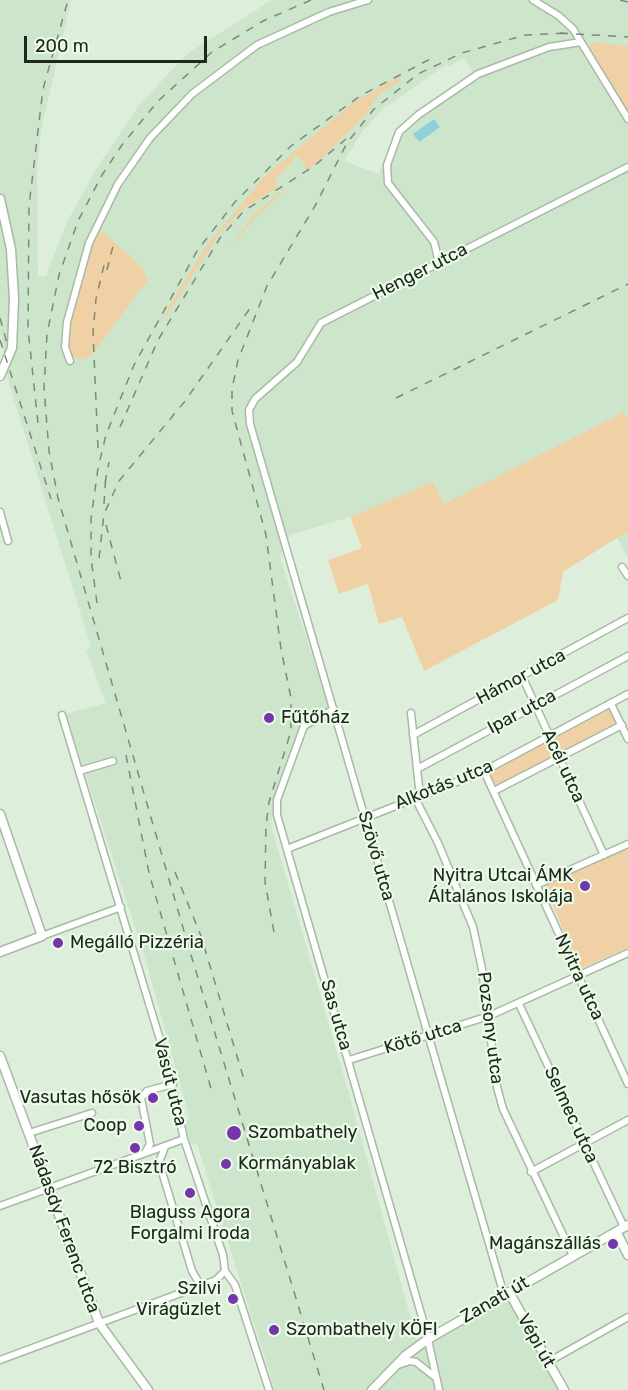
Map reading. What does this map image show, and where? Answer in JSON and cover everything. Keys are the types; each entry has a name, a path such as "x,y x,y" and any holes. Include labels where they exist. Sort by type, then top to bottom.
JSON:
{"street":[{"path":"70,361 65,347 67,322 89,243 118,184 150,138 192,94 257,45 329,12 368,0"},
{"path":"533,0 563,19 581,42 628,119"},
{"path":"433,266 438,258 434,242 388,183 387,165 399,132 418,115 478,74 549,47 581,42"},
{"name":"Henger utca","path":"248,416 255,399 288,373 321,323 628,167"},
{"path":"0,199 11,249 14,337 10,356 0,376"},
{"name":"Szövő utca","path":"248,416 428,1036 506,1294"},
{"path":"0,512 8,541"},
{"path":"622,567 628,576"},
{"name":"Hámor utca","path":"413,735 628,618"},
{"name":"Ipar utca","path":"417,769 628,656"},
{"name":"Acél utca","path":"522,676 604,855"},
{"name":"Alkotás utca","path":"287,849 484,771 628,694"},
{"path":"611,704 628,739"},
{"name":"Sas utca","path":"334,710 304,726 279,794 277,815 428,1339 439,1390"},
{"path":"411,713 418,798"},
{"name":"Vasút utca","path":"62,715 173,1084 184,1139 223,1255 225,1271 235,1285 269,1390"},
{"name":"Alkotás utca","path":"494,791 622,725"},
{"path":"80,771 113,761"},
{"name":"Nyitra utca","path":"484,771 628,1084"},
{"name":"Pozsony utca","path":"418,798 473,927 489,1016 498,1093 531,1172 573,1256"},
{"path":"0,814 42,936"},
{"path":"536,885 628,844"},
{"path":"0,952 121,907"},
{"name":"Kötő utca","path":"349,1060 489,1016 628,953"},
{"name":"Selmec utca","path":"519,1004 626,1226"},
{"name":"Nádasdy Ferenc utca","path":"0,1058 99,1323 148,1390"},
{"path":"146,1153 150,1144 141,1098 147,1091 173,1084"},
{"path":"29,1133 92,1113"},
{"path":"531,1172 628,1120"},
{"path":"0,1206 184,1139"},
{"path":"165,1146 159,1162 192,1271 201,1286"},
{"path":"146,1153 159,1162"},
{"name":"Zanati út","path":"372,1390 394,1366 428,1339 573,1256 617,1234 626,1226"},
{"path":"617,1234 628,1254"},
{"path":"0,1360 201,1286 220,1278 225,1271"},
{"name":"Vépi út","path":"506,1294 564,1390"},
{"path":"548,1362 628,1317"},
{"path":"394,1366 410,1361 416,1362 436,1378"}],"shaded area":[{"path":"0,0 71,0 41,131 37,172 38,277 46,276 68,220 98,166 139,105 188,53 272,0 628,0 628,421 623,413 444,505 433,482 350,517 290,535 280,557 330,711 304,719 273,802 271,825 349,1094 418,1345 512,1289 569,1390 275,1390 197,1144 191,1144 184,1121 190,1119 145,958 66,714 106,703 86,650 91,647 8,380 0,332","holes":["464,58 473,72 396,129 379,174 344,161 362,132 384,108 447,64 449,66"]},
{"path":"593,42 628,46 628,115 588,47"},
{"path":"399,77 402,80 379,94 365,116 313,166 306,171 305,164 295,155 291,164 275,179 278,187 243,209 218,236 167,315 164,315 206,246 266,175 354,102"},
{"path":"280,192 281,194 252,221 229,249 253,215"},
{"path":"101,230 140,265 148,279 91,356 81,360 70,354 68,335 90,249"},
{"path":"624,412 628,421 628,531 563,572 558,600 424,671 402,617 379,624 368,584 339,594 328,560 362,548 350,517 433,482 444,504"},
{"path":"628,531 628,558 617,537"},
{"path":"608,708 616,723 495,787 487,772"},
{"path":"628,849 628,948 580,969 544,885"}],"water":[{"path":"434,119 440,127 419,142 413,134"}],"railway":[{"path":"38,423 28,329 29,206 43,89 68,0"},
{"path":"311,0 263,21 212,52 158,101 122,145 102,175 78,221 59,275 47,334 44,388 49,451 58,498 191,955 324,1390"},
{"path":"620,0 628,2"},
{"path":"560,33 628,37"},
{"path":"274,932 265,882 266,826 269,802 291,731 291,698 281,649 266,535 232,411 232,389 238,360 267,286 315,206 347,143 374,109 418,74 462,53 525,35 568,33"},
{"path":"97,603 91,558 91,519 98,468 106,435 134,365 197,251 235,202 291,146 360,96 432,58"},
{"path":"120,427 158,340 220,238 244,211 314,166 346,139"},
{"path":"107,270 113,246"},
{"path":"98,448 93,332 96,299 105,261"},
{"path":"396,398 628,284"},
{"path":"99,558 104,514 119,481 185,401 253,304"},
{"path":"0,318 8,347"},
{"path":"0,340 51,499"},
{"path":"105,483 109,462"},
{"path":"104,504 106,475"},
{"path":"106,525 122,585"},
{"path":"126,755 149,873 212,1092"},
{"path":"175,872 201,936 245,1083"}],"place":[{"name":"Fűtőház","path":"269,718"},
{"name":"Nyitra Utcai ÁMK Általános Iskolája","path":"585,886"},
{"name":"Megálló Pizzéria","path":"58,943"},
{"name":"Vasutas hősök","path":"153,1098"},
{"name":"Coop","path":"139,1126"},
{"name":"Szombathely","path":"234,1133"},
{"name":"72 Bisztró","path":"135,1148"},
{"name":"Kormányablak","path":"226,1164"},
{"name":"Blaguss Agora Forgalmi Iroda","path":"190,1193"},
{"name":"Magánszállás","path":"613,1244"},
{"name":"Szilvi Virágüzlet","path":"233,1299"},
{"name":"Szombathely KÖFI","path":"274,1330"}]}
